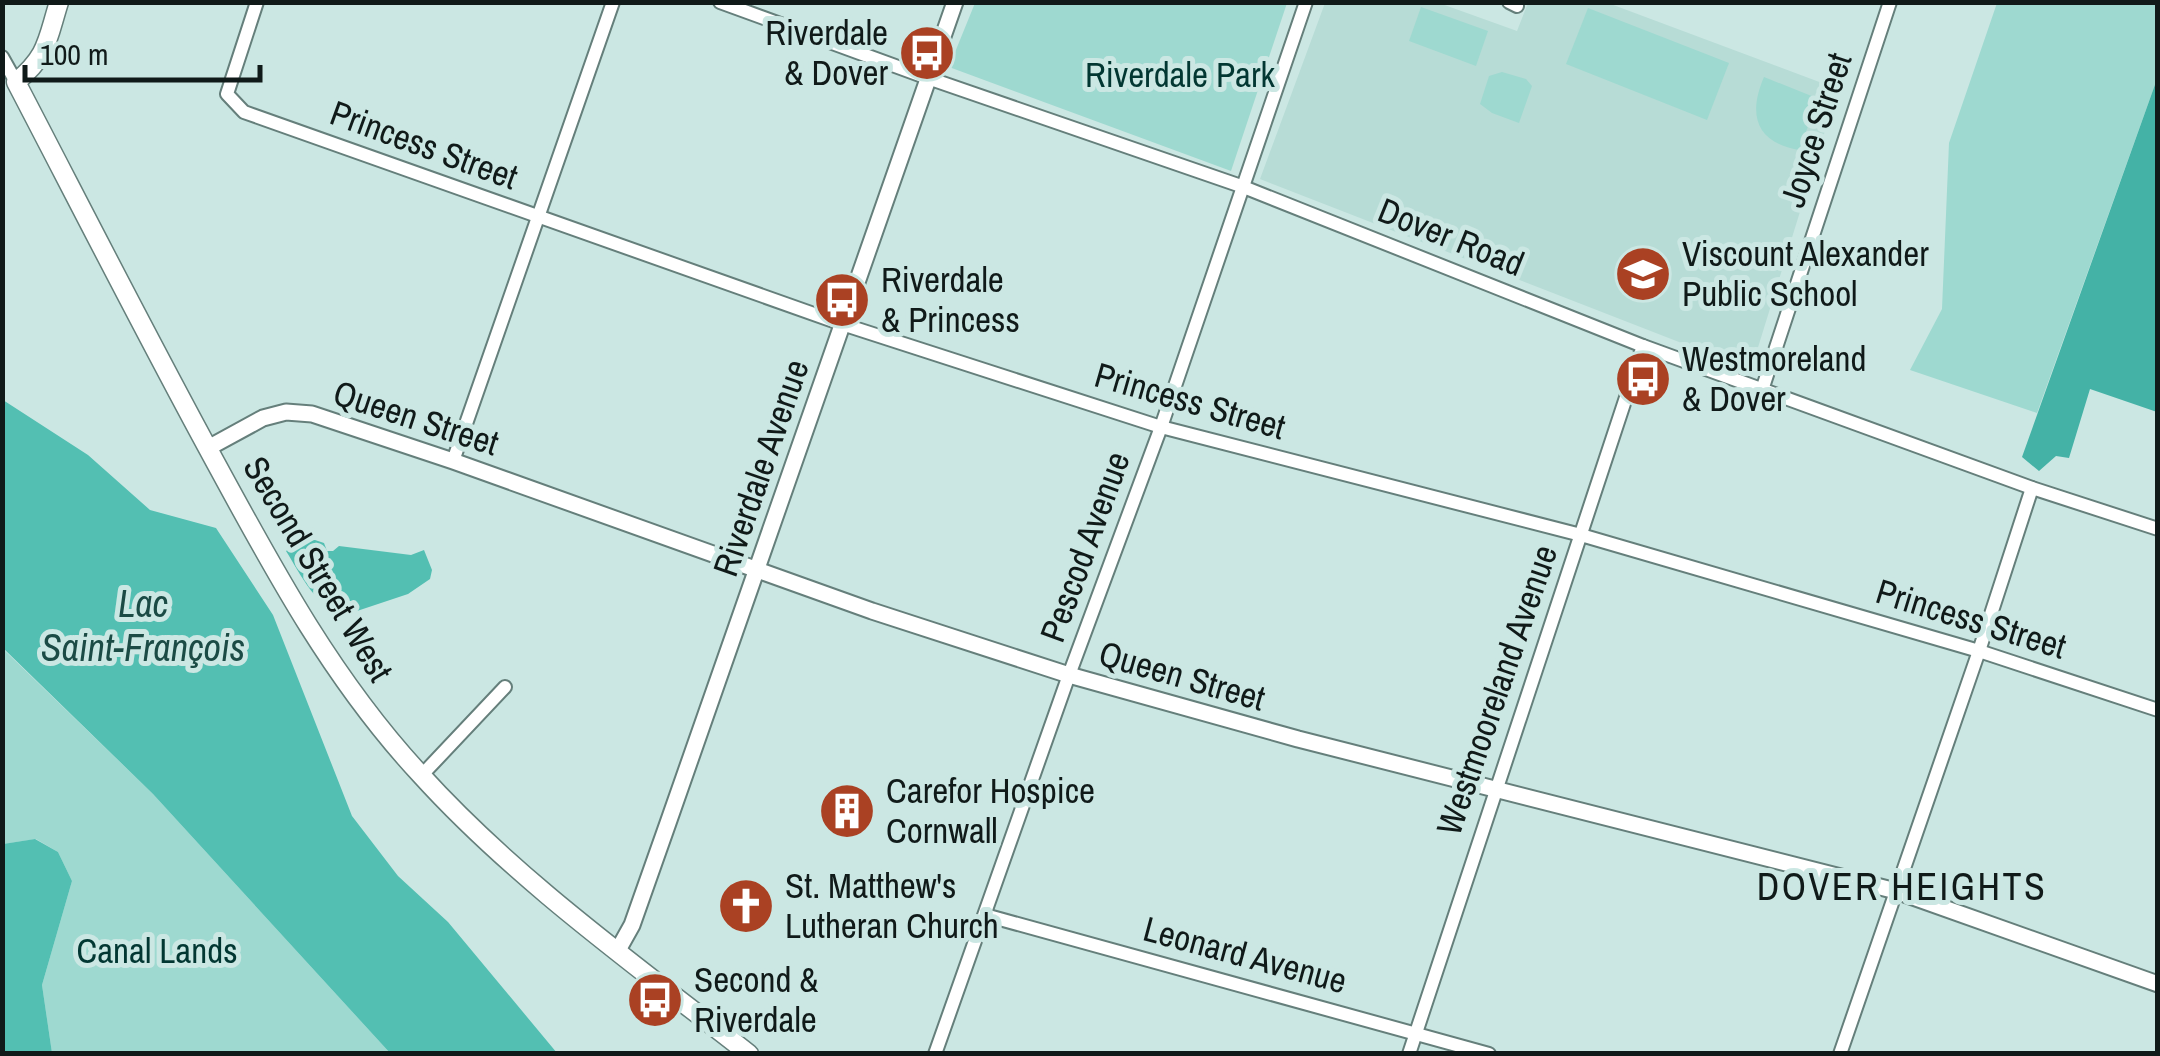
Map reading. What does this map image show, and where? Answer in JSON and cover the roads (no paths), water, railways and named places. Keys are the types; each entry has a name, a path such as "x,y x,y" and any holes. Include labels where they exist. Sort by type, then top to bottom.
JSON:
{"main road":[{"path":"16,82 36,66 60,2"},
{"name":"Second Street West","path":"16,82 280,584 362,706 421,776 516,866 749,1054"}],"street":[{"name":"Princess Street","path":"257,2 227,94 244,112 842,324 1161,427 1581,535 1980,651 2158,710"},
{"path":"453,461 613,2"},
{"name":"Dover Road","path":"720,2 1242,186 1642,346 2158,530"},
{"name":"Riverdale Avenue","path":"618,950 632,925 955,2"},
{"name":"Pescod Avenue","path":"935,1054 1161,427 1306,2"},
{"name":"Joyce Street","path":"1762,390 1890,2"},
{"name":"Second Street West","path":"2,57 16,82"},
{"name":"Westmooreland Avenue","path":"1409,1054 1642,346"},
{"name":"Queen Street","path":"208,448 263,418 299,412 453,461 872,611 1069,675 1296,739 1896,892 2158,984"},
{"path":"1840,1054 1980,651 2032,488"},
{"path":"421,776 505,687"},
{"name":"Leonard Avenue","path":"985,916 1489,1054"}],"water":[{"name":"Lac Saint-François","path":"3,400 88,455 150,510 216,528 273,615 352,816 398,876 448,922 557,1053 390,1053 153,794 3,648"},
{"path":"300,541 324,543 327,551 339,546 411,555 424,550 432,570 430,579 408,594 348,614 337,612 311,590 286,551"},
{"path":"35,839 58,852 72,881 42,985 52,1053 3,1053 3,844"}],"place":[{"name":"Riverdale & Dover","path":"927,53"},
{"name":"Viscount Alexander Public School","path":"1643,274"},
{"name":"Riverdale & Princess","path":"842,300"},
{"name":"Westmoreland & Dover","path":"1643,379"},
{"name":"Carefor Hospice Cornwall","path":"847,811"},
{"name":"St. Matthew's Lutheran Church","path":"746,906"},
{"name":"Second & Riverdale","path":"655,1000"}],"district":[{"name":"DOVER HEIGHTS","path":"1902,887"}],"park label":[{"name":"Riverdale Park","path":"1180,75"},
{"name":"Canal Lands","path":"157,951"}]}
